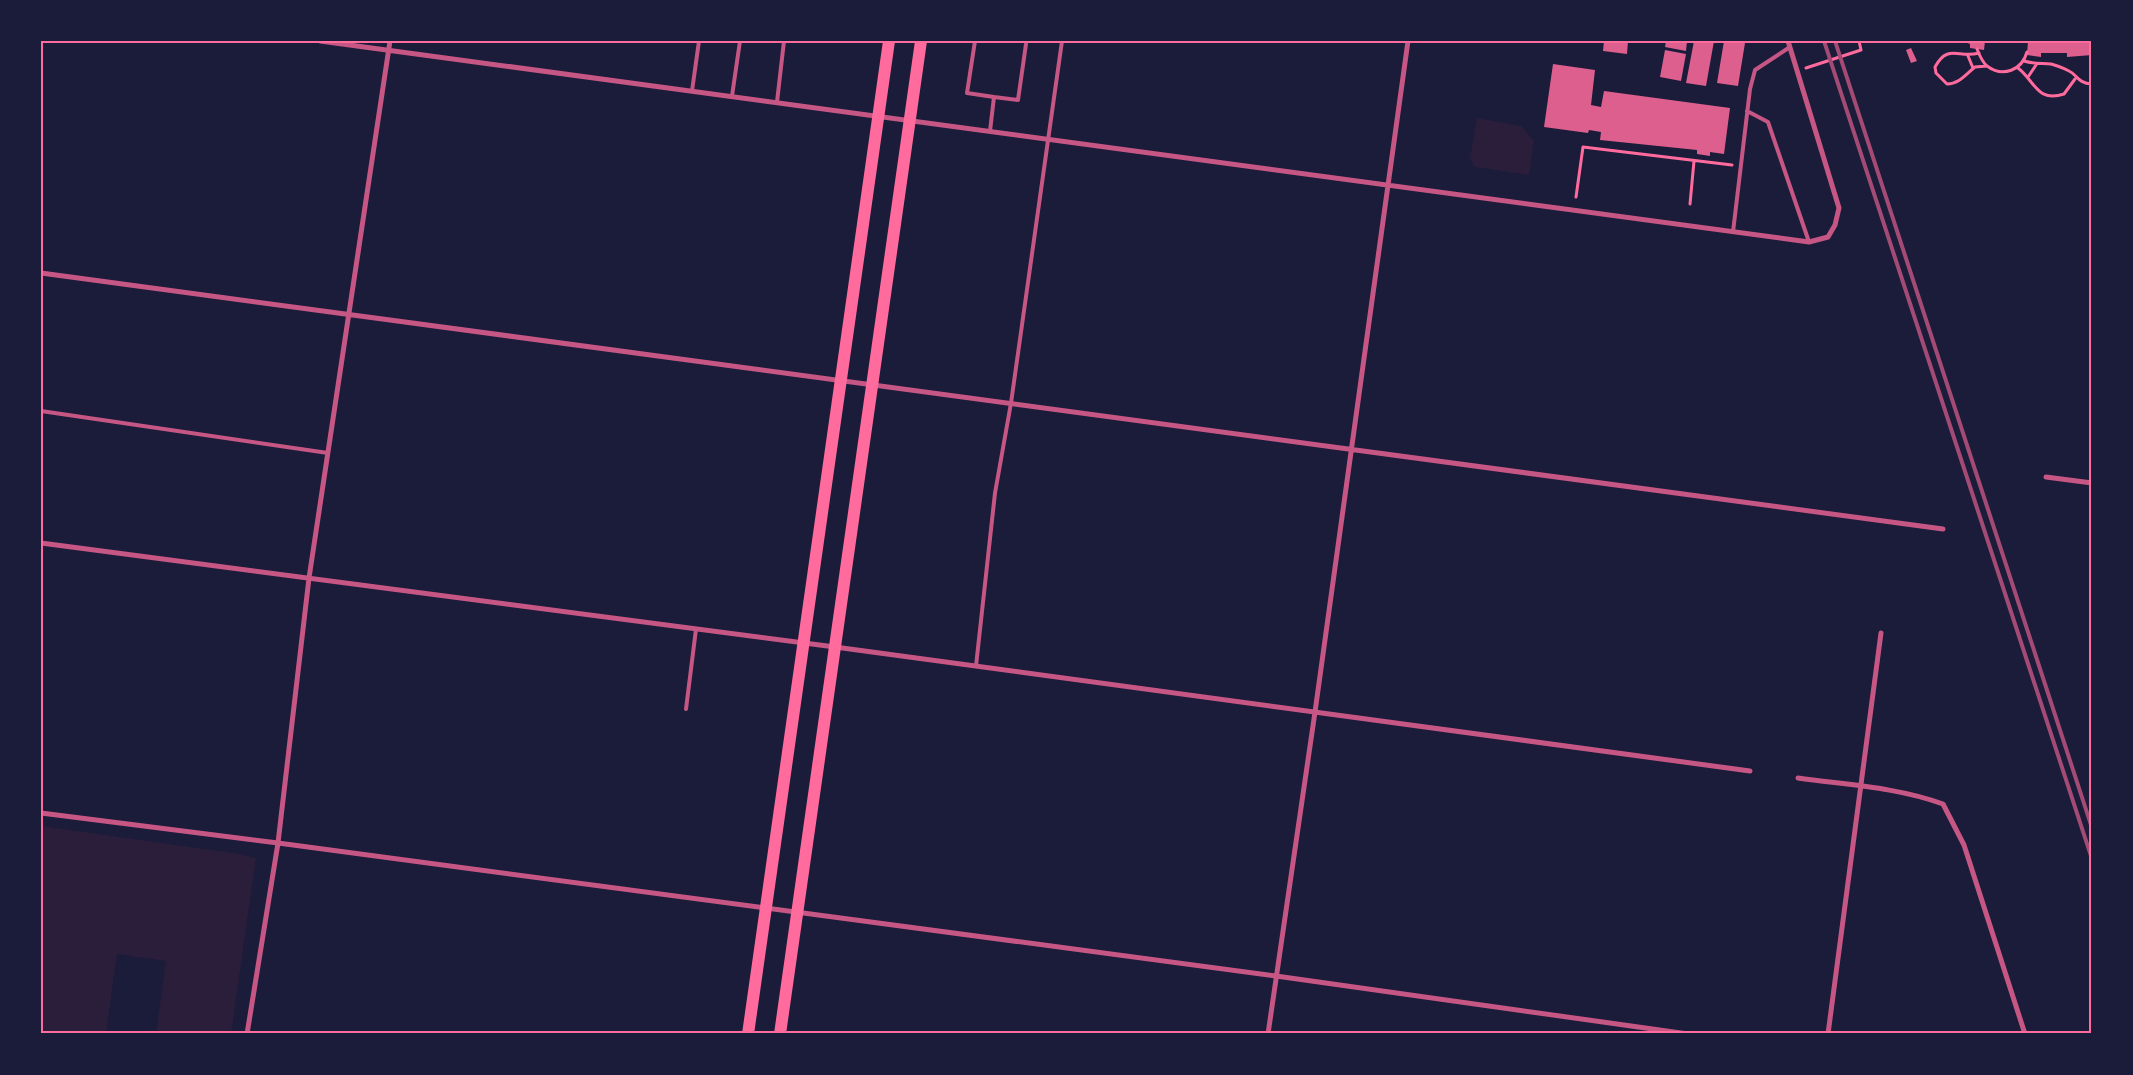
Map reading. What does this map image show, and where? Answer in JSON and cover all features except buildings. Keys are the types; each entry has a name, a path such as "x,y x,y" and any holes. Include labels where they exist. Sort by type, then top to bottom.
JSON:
{"main road":[{"path":"748,1034 889,41"},
{"path":"780,1034 921,41"}],"street":[{"path":"320,41 1809,242 1828,237 1835,225 1839,208 1790,47"},
{"path":"247,1034 278,843 309,578 390,41"},
{"path":"1268,1034 1315,712 1350,448 1408,41"},
{"path":"41,273 1011,402 1943,529"},
{"path":"2046,477 2092,483"},
{"path":"41,543 835,647 1750,771"},
{"path":"1828,1034 1881,633"},
{"path":"1798,778 1860,787 1891,789 1917,795 1942,804 1964,845 2025,1034"},
{"path":"41,813 1276,976 1688,1034"}],"lane":[{"path":"692,91 699,41"},
{"path":"732,96 740,41"},
{"path":"777,102 784,41"},
{"path":"975,41 967,93 1018,100 1026,44"},
{"path":"976,666 995,493 1011,402 1062,41"},
{"path":"1733,232 1747,111 1755,70 1790,47"},
{"path":"990,131 994,97"},
{"path":"1747,111 1768,122 1809,242"},
{"path":"41,411 328,454"},
{"path":"686,709 696,629"}],"path":[{"path":"1803,59 1805,68 1862,50 1860,41"},
{"path":"1977,49 1987,66"},
{"path":"1979,53 1968,56 1958,52 1950,52 1944,55 1936,67 1936,73 1947,84 1952,84 1968,75 1973,68 1979,65 2006,72 2018,68 2024,61 2027,52"},
{"path":"1968,56 1973,68"},
{"path":"2024,61 2036,65 2052,64 2060,69 2070,71 2075,79 2092,84"},
{"path":"2028,76 2036,65"},
{"path":"2018,68 2028,76 2038,91 2044,96 2050,97 2064,94 2075,79"},
{"path":"1576,197 1583,147 1732,165"},
{"path":"1690,204 1694,161"}],"shaded area":[{"path":"1477,118 1521,126 1534,141 1529,175 1475,167 1470,159"},
{"path":"41,826 240,854 256,858 231,1034 156,1034 166,961 117,954 106,1034 41,1034"}],"railway":[{"path":"1824,41 2092,859"},
{"path":"1835,41 2092,828"}]}
